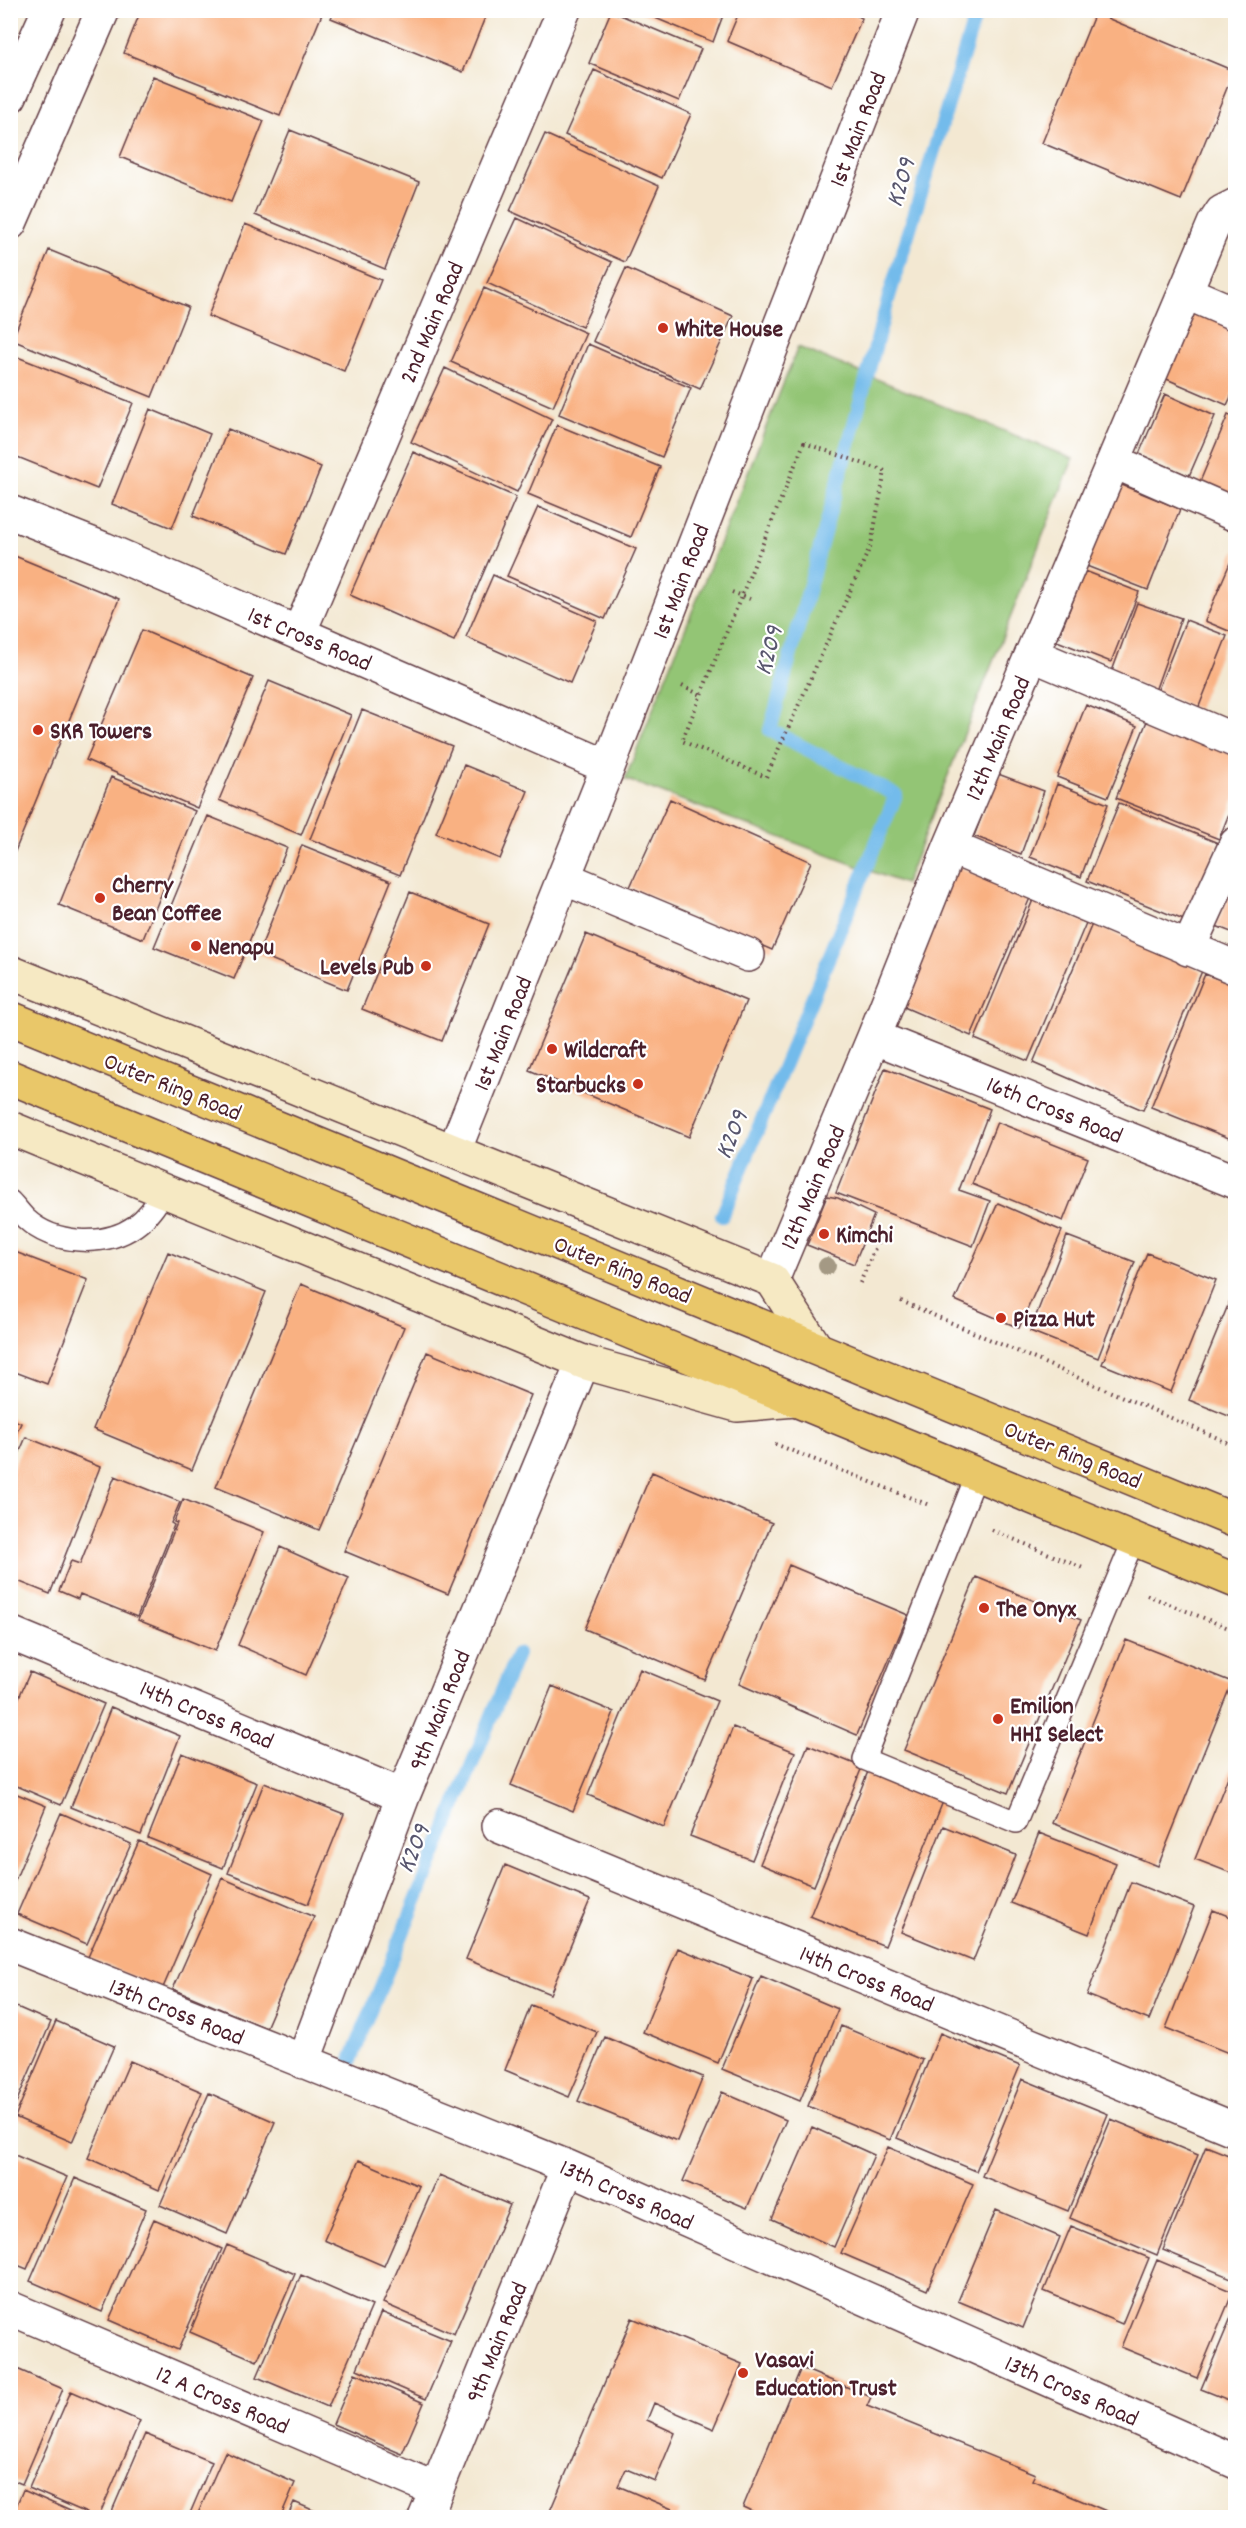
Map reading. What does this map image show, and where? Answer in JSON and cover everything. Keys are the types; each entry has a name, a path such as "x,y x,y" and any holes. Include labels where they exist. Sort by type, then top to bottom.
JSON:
{"highway":[{"name":"Outer Ring Road","path":"10,1018 1236,1521"},
{"path":"10,1077 1236,1581"}],"main road":[{"path":"10,972 772,1280 816,1348"},
{"path":"10,1128 583,1362 737,1405 795,1400"}],"street":[{"path":"10,96 49,10"},
{"path":"10,223 103,10"},
{"name":"2nd Main Road","path":"299,633 564,10"},
{"name":"1st Main Road","path":"454,1151 608,767 903,10"},
{"name":"12th Main Road","path":"772,1280 786,1252 950,847 1185,292 1217,218 1222,212 1236,205"},
{"path":"1185,292 1236,314"},
{"path":"1114,462 1236,515"},
{"name":"1st Cross Road","path":"10,512 104,549 608,767"},
{"path":"1033,655 1236,741"},
{"path":"1188,949 1236,844"},
{"path":"950,847 1236,968"},
{"path":"564,878 748,955"},
{"name":"16th Cross Road","path":"874,1037 1236,1182"},
{"name":"9th Main Road","path":"303,2062 403,1796 583,1362"},
{"name":"14th Cross Road","path":"10,1632 403,1796"},
{"name":"14th Cross Road","path":"499,1826 1236,2130"},
{"name":"13th Cross Road","path":"10,1944 568,2167 1236,2462"},
{"name":"9th Main Road","path":"430,2504 568,2167"},
{"name":"12 A Cross Road","path":"10,2308 430,2504"}],"lane":[{"path":"10,1201 27,1220 48,1233 69,1239 91,1241 113,1236 133,1227 150,1212 164,1191"},
{"path":"977,1474 864,1759 1005,1818 1016,1822 1134,1539"}],"path":[{"path":"804,443 885,471 871,545 766,777 682,741 742,596 804,443"},
{"path":"732,592 750,599"},
{"path":"860,1283 883,1230"},
{"path":"901,1301 1236,1446"}],"green space":[{"path":"798,347 1073,459 905,884 625,779"}],"building":[{"path":"141,10 314,10 322,14 280,116 124,53"},
{"path":"335,10 488,10 463,72 331,18"},
{"path":"636,10 725,10 713,42"},
{"path":"740,10 845,10 862,18 832,86 727,41"},
{"path":"611,11 701,49 679,101 589,63"},
{"path":"1095,13 1234,71 1181,200 1042,143"},
{"path":"594,70 691,114 662,178 565,135"},
{"path":"153,76 264,121 231,202 120,157"},
{"path":"290,130 419,182 385,269 255,215"},
{"path":"545,134 659,186 625,262 510,211"},
{"path":"517,218 612,262 582,327 487,283"},
{"path":"245,224 381,280 344,371 208,316"},
{"path":"49,250 188,307 152,397 12,340"},
{"name":"White House","path":"626,268 733,316 700,389 593,341"},
{"path":"484,288 586,333 553,407 451,362"},
{"path":"1193,307 1236,325 1236,386 1227,405 1162,377"},
{"path":"588,344 691,388 662,457 559,414"},
{"path":"10,354 133,403 97,489 10,454"},
{"path":"445,368 552,419 517,492 411,442"},
{"path":"1165,394 1215,416 1189,476 1139,454"},
{"path":"150,409 210,434 172,528 112,504"},
{"path":"1228,415 1236,418 1236,499 1199,484"},
{"path":"557,425 660,467 631,537 528,494"},
{"path":"228,429 321,467 286,554 193,516"},
{"path":"413,452 516,497 454,641 350,595"},
{"path":"1117,483 1180,509 1148,590 1084,565"},
{"path":"538,507 636,549 605,619 507,576"},
{"path":"1236,549 1236,634 1205,621"},
{"name":"SKR Towers","path":"10,554 119,599 11,861 10,861"},
{"path":"1085,571 1139,592 1111,662 1057,641"},
{"path":"493,575 597,621 570,683 466,637"},
{"path":"1137,603 1181,618 1155,691 1111,674"},
{"path":"1186,620 1227,636 1198,709 1157,692"},
{"path":"142,630 253,678 197,808 86,760"},
{"path":"269,681 351,715 301,835 219,800"},
{"path":"1086,705 1137,726 1108,797 1057,777"},
{"path":"362,710 452,746 400,875 310,839"},
{"path":"1147,721 1236,756 1236,796 1219,839 1116,798"},
{"path":"464,765 528,791 500,859 436,833"},
{"path":"998,774 1044,791 1021,854 974,836"},
{"path":"111,777 195,811 143,939 59,905"},
{"path":"1057,784 1108,804 1081,877 1030,857"},
{"path":"670,799 811,862 772,950 630,887"},
{"path":"1119,803 1218,843 1186,921 1087,881"},
{"path":"208,816 287,848 234,979 154,947"},
{"path":"302,845 391,881 347,990 258,954"},
{"path":"950,863 1030,898 971,1036 890,1001"},
{"path":"1236,881 1236,934 1216,926"},
{"name":"Levels Pub","path":"410,892 489,924 442,1041 362,1009"},
{"path":"1033,900 1086,923 1028,1061 975,1039"},
{"path":"1092,924 1202,971 1143,1110 1033,1063"},
{"path":"586,934 746,1001 689,1137 529,1070"},
{"path":"1205,974 1236,986 1236,1141 1151,1107"},
{"path":"885,1068 990,1109 959,1190 990,1201 973,1246 836,1193"},
{"path":"997,1122 1088,1158 1063,1221 972,1184"},
{"path":"827,1196 838,1198 874,1215 854,1264 807,1245"},
{"path":"998,1203 1062,1231 1019,1328 955,1300"},
{"path":"1067,1236 1135,1262 1098,1358 1030,1331"},
{"path":"10,1250 88,1280 47,1384 10,1370"},
{"path":"168,1252 266,1292 192,1470 93,1429"},
{"path":"1147,1253 1216,1280 1171,1392 1102,1364"},
{"path":"301,1284 404,1327 319,1530 216,1487"},
{"path":"1231,1298 1236,1300 1236,1419 1189,1400"},
{"path":"427,1352 531,1395 448,1594 344,1551"},
{"path":"10,1418 21,1423 10,1447"},
{"path":"26,1437 100,1467 50,1594 10,1578 10,1475"},
{"path":"652,1472 772,1523 705,1680 585,1629"},
{"path":"115,1476 180,1502 171,1523 174,1525 137,1617 80,1594 78,1599 59,1591 71,1561 80,1564"},
{"path":"183,1499 264,1532 215,1651 138,1620 177,1523 174,1522"},
{"path":"280,1547 349,1578 306,1675 238,1645"},
{"path":"789,1565 908,1615 857,1735 739,1684"},
{"path":"976,1577 1081,1620 1008,1793 904,1750"},
{"path":"1126,1640 1232,1682 1158,1866 1052,1823"},
{"path":"640,1669 717,1701 664,1827 588,1795"},
{"path":"30,1672 104,1704 61,1805 10,1783 10,1718"},
{"path":"552,1686 614,1712 573,1811 511,1785"},
{"path":"111,1707 180,1736 141,1835 71,1807"},
{"path":"733,1727 795,1752 752,1860 690,1836"},
{"path":"808,1745 862,1767 814,1886 760,1864"},
{"path":"182,1753 257,1783 223,1868 148,1838"},
{"path":"1236,1757 1236,1875 1195,1859"},
{"path":"869,1769 944,1799 885,1946 810,1916"},
{"path":"264,1783 344,1814 308,1904 228,1873"},
{"path":"10,1791 46,1806 11,1890 10,1890"},
{"path":"61,1813 131,1844 87,1944 17,1914"},
{"path":"943,1826 1016,1855 973,1961 901,1932"},
{"path":"1039,1833 1116,1863 1089,1934 1011,1903"},
{"path":"139,1841 212,1874 162,1990 88,1957"},
{"path":"505,1865 590,1900 550,1994 466,1959"},
{"path":"222,1878 314,1917 266,2028 173,1989"},
{"path":"1131,1882 1194,1907 1149,2020 1087,1995"},
{"path":"1213,1910 1236,1919 1236,2056 1166,2028"},
{"path":"678,1948 753,1979 718,2063 643,2032"},
{"path":"761,1976 838,2009 800,2101 722,2069"},
{"path":"10,2004 51,2022 10,2117"},
{"path":"531,2005 597,2032 569,2097 505,2070"},
{"path":"56,2021 114,2046 72,2142 15,2117"},
{"path":"841,2026 923,2060 890,2140 808,2106"},
{"path":"940,2033 1020,2066 976,2171 897,2138"},
{"path":"605,2037 703,2077 677,2141 578,2101"},
{"path":"130,2061 202,2092 159,2190 88,2158"},
{"path":"1022,2079 1108,2114 1068,2211 982,2176"},
{"path":"722,2092 786,2120 747,2208 683,2181"},
{"path":"209,2093 275,2122 227,2234 160,2205"},
{"path":"1111,2119 1198,2155 1157,2255 1070,2218"},
{"path":"812,2127 874,2155 834,2247 772,2219"},
{"path":"1206,2146 1236,2158 1236,2280 1163,2250"},
{"path":"888,2147 973,2184 927,2290 841,2253"},
{"path":"10,2153 67,2177 27,2269 10,2262"},
{"path":"359,2160 419,2186 384,2266 324,2240"},
{"path":"439,2175 510,2205 454,2334 383,2303"},
{"path":"75,2178 146,2209 102,2312 30,2281"},
{"path":"996,2210 1060,2237 1023,2328 958,2301"},
{"path":"154,2219 222,2249 178,2350 109,2320"},
{"path":"1071,2226 1149,2258 1122,2324 1044,2291"},
{"path":"227,2245 295,2274 257,2361 190,2332"},
{"path":"1157,2260 1233,2292 1197,2378 1121,2347"},
{"path":"301,2275 372,2306 328,2407 257,2377"},
{"path":"1236,2308 1236,2403 1201,2389"},
{"path":"381,2312 451,2341 426,2399 357,2369"},
{"path":"632,2318 742,2364 714,2429 654,2403 647,2420 675,2433 655,2481 626,2469 618,2486 679,2512 676,2518 547,2518"},
{"path":"10,2366 63,2389 22,2484 10,2479"},
{"path":"801,2368 871,2397 867,2406 1035,2474 1032,2480 1123,2518 751,2518 754,2512 743,2507"},
{"path":"355,2373 424,2403 402,2454 333,2424"},
{"path":"71,2391 140,2421 98,2518 29,2488"},
{"path":"145,2434 212,2462 188,2518 109,2518"},
{"path":"225,2452 295,2483 280,2518 196,2518"},
{"path":"23,2490 86,2518 11,2518"},
{"path":"294,2502 331,2518 287,2518"}],"waterway":[{"name":"K209","path":"722,1216 896,795 770,730 888,300 977,10"},
{"name":"K209","path":"351,2060 517,1654"}],"place":[{"name":"White House","path":"663,328"},
{"name":"SKR Towers","path":"38,730"},
{"name":"Cherry Bean Coffee","path":"100,898"},
{"name":"Nenapu","path":"196,946"},
{"name":"Levels Pub","path":"426,966"},
{"name":"Wildcraft","path":"552,1049"},
{"name":"Starbucks","path":"638,1084"},
{"name":"Kimchi","path":"824,1234"},
{"name":"Pizza Hut","path":"1001,1318"},
{"name":"The Onyx","path":"984,1608"},
{"name":"Emilion HHI Select","path":"998,1719"},
{"name":"Vasavi Education Trust","path":"743,2373"}]}
